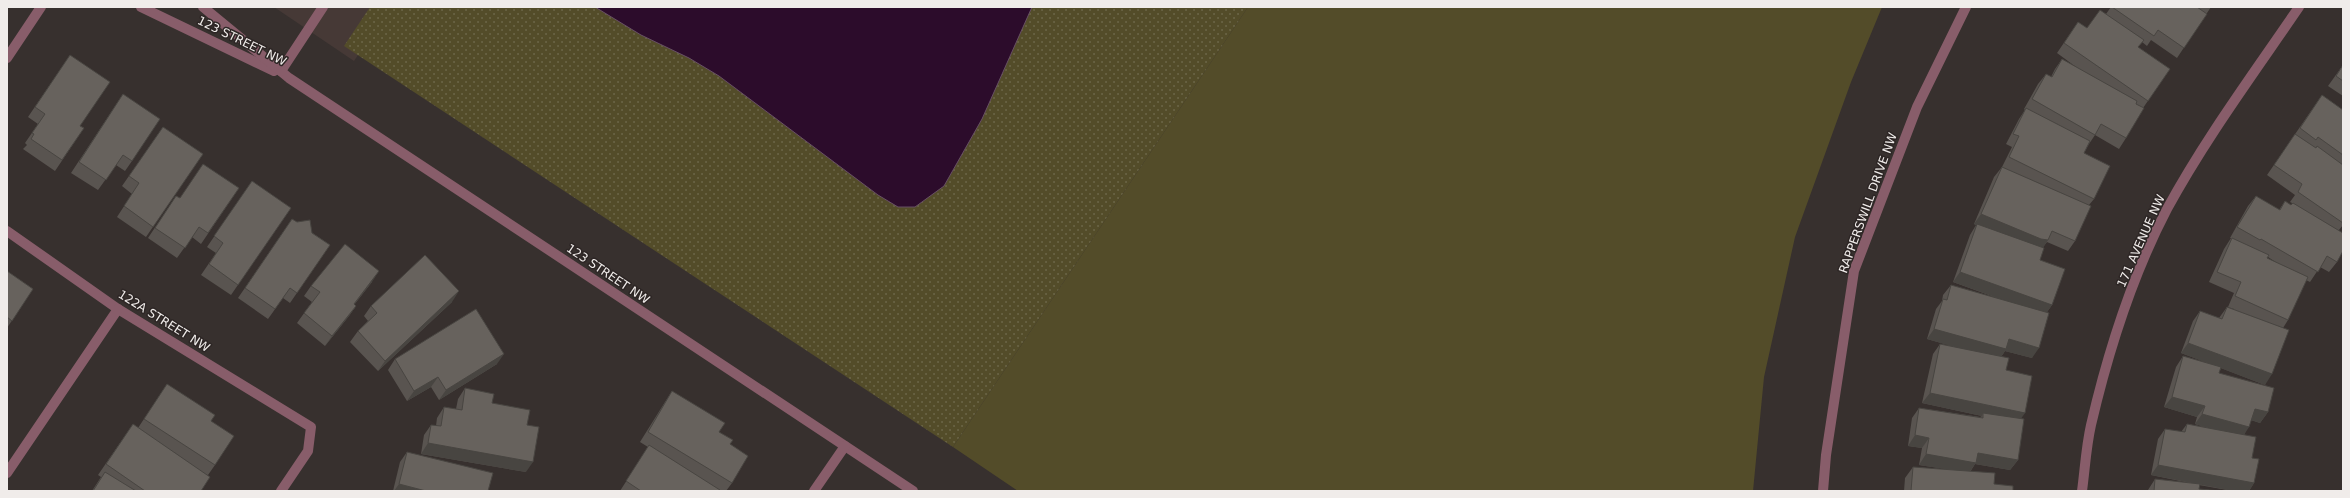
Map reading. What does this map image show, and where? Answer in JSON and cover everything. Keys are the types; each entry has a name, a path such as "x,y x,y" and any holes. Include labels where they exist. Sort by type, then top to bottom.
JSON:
{"street":[{"path":"7,58 40,7"},
{"name":"123 STREET NW","path":"141,7 284,74"},
{"name":"123 STREET NW","path":"203,7 284,74 913,491"},
{"path":"284,74 323,7"},
{"name":"RAPPERSWILL DRIVE NW","path":"1823,491 1826,455 1854,271 1917,107 1966,7"},
{"name":"171 AVENUE NW","path":"2082,491 2091,426 2115,337 2142,264 2167,210 2200,154 2299,7"},
{"name":"122A STREET NW","path":"7,231 118,309 311,427 308,451 281,491"},
{"path":"7,473 118,309"},
{"path":"814,491 845,446"}],"shaded area":[{"path":"274,7 390,7 354,61"},
{"path":"370,7 1248,7 953,447 344,46"},
{"path":"595,7 1032,7 982,119 944,186 915,207 898,207 878,195 719,76 689,58 641,35"},
{"path":"1248,7 1882,7 1851,82 1795,237 1764,377 1753,491 1018,491 953,447"}],"building":[{"path":"2112,7 2197,7 2207,14 2184,48 2158,30 2154,36"},
{"path":"2100,10 2144,40 2138,47 2170,69 2148,101 2064,43 2078,22 2087,28"},
{"path":"70,55 110,82 80,126 84,128 62,160 31,139 34,134 32,133 45,114 35,107"},
{"path":"2062,59 2137,101 2136,104 2144,108 2126,138 2101,124 2095,135 2032,99 2046,74 2052,77"},
{"path":"2343,65 2343,81 2336,76"},
{"path":"123,94 160,119 132,161 123,155 106,180 79,162"},
{"path":"2322,95 2343,110 2343,155 2318,137 2316,140 2300,128"},
{"path":"2026,108 2090,141 2084,153 2110,166 2094,199 2009,157 2019,136 2013,134"},
{"path":"163,127 203,154 153,227 124,206 139,183 129,176"},
{"path":"2295,134 2316,148 2317,146 2343,165 2343,223 2298,192 2302,184 2274,165"},
{"path":"203,164 239,188 208,233 199,227 185,248 155,228 176,196 180,198"},
{"path":"2002,167 2091,206 2075,241 2052,231 2048,240 2041,239 1981,214"},
{"path":"252,181 291,208 238,285 209,264 223,243 214,236"},
{"path":"2256,196 2280,210 2285,201 2291,205 2293,203 2343,233 2343,251 2337,262 2327,256 2318,272 2237,227"},
{"path":"292,219 297,222 310,220 312,233 330,245 297,293 290,288 275,309 245,288"},
{"path":"1977,224 2044,248 2040,260 2065,269 2052,305 1960,272"},
{"path":"2232,238 2269,255 2267,258 2308,277 2288,320 2235,296 2241,282 2217,272"},
{"path":"345,244 379,271 354,304 356,306 332,336 304,313 320,292 311,286"},
{"path":"425,255 459,291 385,361 358,331 377,313 371,306"},
{"path":"7,271 33,289 12,321 7,317"},
{"path":"1951,285 2049,313 2039,348 2009,339 2006,349 1934,329 1943,299 1947,300"},
{"path":"2227,307 2289,330 2272,374 2188,343 2200,311 2222,319"},
{"path":"476,309 504,354 446,390 438,377 414,391 395,359"},
{"path":"1940,344 2009,358 2006,370 2032,376 2025,413 1930,393"},
{"path":"2183,356 2221,367 2219,373 2274,388 2268,412 2255,409 2249,427 2202,414 2205,406 2172,397"},
{"path":"167,384 215,415 211,421 234,436 215,465 144,419"},
{"path":"465,388 494,394 492,403 530,410 527,425 539,427 533,462 428,443 431,425 441,426 444,407 462,410"},
{"path":"672,391 725,423 719,432 733,440 730,444 748,456 732,483 648,432"},
{"path":"1919,408 1983,418 1983,413 2024,419 2018,460 1978,453 1976,463 1926,454 1929,438 1915,435"},
{"path":"133,424 210,477 201,491 145,491 106,464"},
{"path":"2187,424 2256,437 2252,458 2259,459 2254,483 2158,465 2165,429 2185,432"},
{"path":"649,445 720,491 641,491 626,481"},
{"path":"407,452 493,473 488,491 426,491 399,484"},
{"path":"1913,467 1995,473 1994,484 2013,486 2013,491 1911,491"},
{"path":"105,472 136,491 93,491"},
{"path":"2155,479 2200,484 2199,489 2221,491 2154,491"}]}
